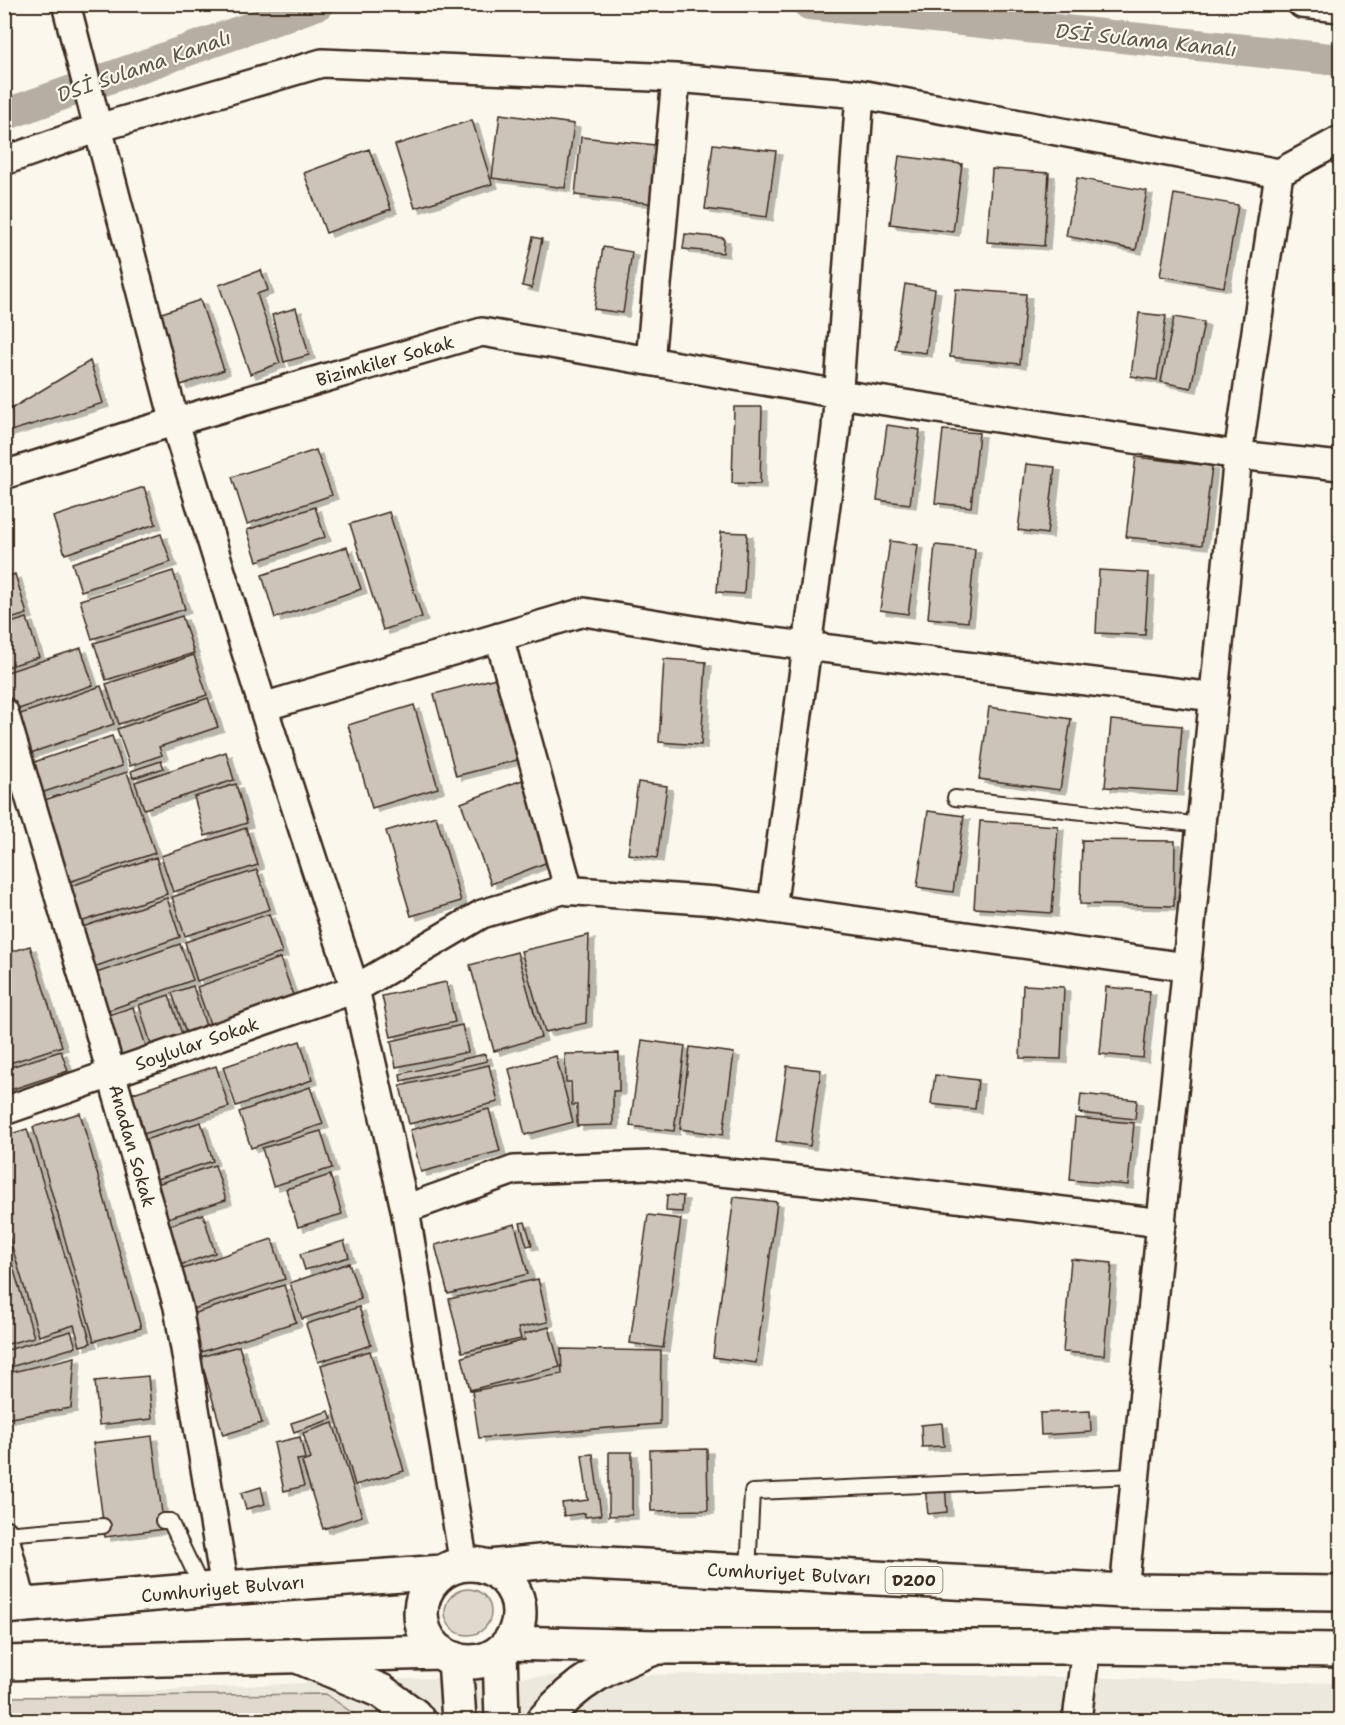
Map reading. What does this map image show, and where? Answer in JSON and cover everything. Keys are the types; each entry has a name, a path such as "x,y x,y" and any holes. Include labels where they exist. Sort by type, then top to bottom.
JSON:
{"main road":[{"name":"Cumhuriyet Bulvarı","path":"14,1607 549,1561 1124,1591 1341,1593"},
{"path":"465,1568 502,1574 512,1586 518,1600 520,1615 516,1630 504,1647 481,1661 464,1662 434,1646 425,1632 421,1616 422,1599 430,1584 465,1568"},
{"path":"504,1647 1086,1647 1341,1650"},
{"path":"502,1720 504,1647"},
{"path":"544,1720 584,1681 615,1663 657,1647"},
{"path":"4,1663 294,1655 448,1655"},
{"path":"294,1655 381,1690 418,1720"},
{"path":"448,1655 459,1720"}],"street":[{"path":"1302,4 1341,8"},
{"path":"66,6 175,423 263,707 355,989 405,1209 465,1568"},
{"path":"4,161 98,128 322,63 676,78 860,94 1279,173 1341,141"},
{"path":"651,361 676,78"},
{"path":"772,909 809,647 836,429 860,94"},
{"path":"1124,1591 1238,455 1279,173"},
{"name":"Bizimkiler Sokak","path":"4,475 482,332 839,393 1238,455 1341,466"},
{"path":"263,707 584,612 809,647 1214,697"},
{"path":"499,637 569,891"},
{"name":"Anadan Sokak","path":"4,712 112,1074 178,1307 214,1589"},
{"name":"Soylular Sokak","path":"4,1111 355,989 482,914 563,890 716,901 1187,967"},
{"path":"405,1209 514,1170 651,1165 866,1187 1162,1223"},
{"path":"5,1534 14,1607"},
{"path":"1077,1720 1086,1647"}],"lane":[{"path":"955,798 1202,825"},
{"path":"748,1572 752,1492 1136,1476"},
{"path":"163,1521 170,1521 214,1589"},
{"path":"5,1534 103,1527"}],"shaded area":[{"path":"468,1589 484,1596 491,1612 484,1628 468,1635 452,1628 445,1612 452,1596"},
{"path":"826,1672 1340,1683 1340,1720 5,1720 5,1698 384,1679"},
{"path":"326,1694 362,1720 5,1720 5,1697"}],"building":[{"path":"500,114 574,124 565,188 492,178"},
{"path":"472,120 492,184 415,208 395,145"},
{"path":"581,137 664,146 657,204 575,195"},
{"path":"713,144 776,151 767,217 705,209"},
{"path":"369,149 391,209 326,233 304,173"},
{"path":"899,156 962,164 953,232 890,224"},
{"path":"992,169 1049,173 1044,246 987,242"},
{"path":"1077,178 1147,191 1136,250 1066,236"},
{"path":"1174,194 1238,205 1224,287 1160,276"},
{"path":"685,234 724,238 723,253 683,249"},
{"path":"533,237 542,239 532,288 522,286"},
{"path":"603,247 632,252 623,313 594,309"},
{"path":"261,270 268,290 257,294 280,363 250,374 219,285"},
{"path":"905,284 935,289 926,353 895,349"},
{"path":"956,289 1026,294 1020,364 950,357"},
{"path":"200,300 224,370 181,385 156,315"},
{"path":"296,308 309,355 284,362 272,315"},
{"path":"1139,313 1166,316 1157,380 1131,376"},
{"path":"1174,317 1204,322 1191,388 1161,382"},
{"path":"90,361 103,403 4,433 4,413"},
{"path":"734,407 762,407 760,484 732,483"},
{"path":"887,425 920,430 910,504 877,500"},
{"path":"943,430 979,433 971,507 935,503"},
{"path":"316,450 332,495 247,524 232,477"},
{"path":"1136,457 1212,466 1202,545 1126,537"},
{"path":"1026,464 1055,467 1047,534 1018,530"},
{"path":"144,487 156,524 65,554 53,517"},
{"path":"315,507 325,537 257,561 247,530"},
{"path":"389,512 422,617 383,630 350,524"},
{"path":"721,532 747,533 744,594 717,592"},
{"path":"161,534 171,562 81,591 72,563"},
{"path":"890,541 918,545 908,614 880,610"},
{"path":"935,545 975,549 968,622 928,618"},
{"path":"347,547 361,589 275,618 262,575"},
{"path":"1099,570 1149,573 1145,635 1096,633"},
{"path":"173,571 185,609 92,639 80,600"},
{"path":"15,574 27,614 4,621 4,578"},
{"path":"182,616 194,653 106,680 94,643"},
{"path":"27,618 39,657 4,668 4,625"},
{"path":"81,648 93,685 9,712 4,699 4,673"},
{"path":"194,655 207,695 119,724 106,684"},
{"path":"664,659 706,662 701,745 659,742"},
{"path":"500,677 521,759 456,776 434,694"},
{"path":"101,686 114,724 22,756 9,718"},
{"path":"208,698 218,727 159,747 162,755 130,766 117,729"},
{"path":"414,705 438,788 372,808 348,725"},
{"path":"989,707 1071,719 1060,790 979,779"},
{"path":"1111,720 1182,726 1177,792 1105,787"},
{"path":"112,736 122,766 32,796 22,766"},
{"path":"226,752 234,780 144,809 135,782"},
{"path":"161,761 164,768 133,778 131,771"},
{"path":"127,772 155,853 60,885 33,804"},
{"path":"522,780 553,860 491,884 461,803"},
{"path":"638,782 667,786 657,858 628,854"},
{"path":"236,784 247,823 205,836 194,797"},
{"path":"928,811 964,816 953,892 917,887"},
{"path":"436,816 461,901 411,916 386,831"},
{"path":"980,821 1058,826 1052,913 974,908"},
{"path":"246,828 258,865 173,892 161,856"},
{"path":"1082,840 1175,841 1174,906 1080,904"},
{"path":"156,857 167,894 74,924 62,889"},
{"path":"257,870 270,909 185,936 172,897"},
{"path":"167,898 180,937 88,969 74,930"},
{"path":"269,914 282,953 197,981 185,942"},
{"path":"589,935 586,1023 545,1032 521,951"},
{"path":"180,944 193,980 98,1014 85,977"},
{"path":"30,946 62,1046 4,1065 4,954"},
{"path":"517,952 541,1037 494,1051 470,965"},
{"path":"280,958 293,995 210,1024 197,987"},
{"path":"446,982 455,1022 391,1037 382,996"},
{"path":"1023,985 1064,987 1061,1059 1020,1058"},
{"path":"193,986 206,1026 186,1033 172,993"},
{"path":"1106,987 1150,991 1143,1058 1100,1054"},
{"path":"169,995 182,1034 151,1044 139,1005"},
{"path":"133,1007 146,1046 111,1058 97,1019"},
{"path":"462,1025 468,1052 396,1067 391,1041"},
{"path":"642,1040 685,1046 674,1131 630,1126"},
{"path":"300,1041 312,1080 236,1106 223,1067"},
{"path":"690,1047 734,1053 723,1135 680,1129"},
{"path":"61,1051 68,1071 4,1092 4,1069"},
{"path":"619,1053 619,1091 613,1091 613,1125 577,1126 577,1105 572,1105 571,1082 566,1082 565,1054"},
{"path":"485,1054 487,1061 401,1081 400,1074"},
{"path":"556,1056 573,1122 525,1135 509,1069"},
{"path":"489,1065 498,1102 409,1124 400,1086"},
{"path":"216,1066 229,1107 134,1137 121,1097"},
{"path":"787,1066 821,1070 810,1146 776,1141"},
{"path":"935,1075 978,1080 975,1109 931,1104"},
{"path":"310,1087 323,1124 251,1148 239,1112"},
{"path":"1081,1094 1137,1100 1135,1119 1079,1113"},
{"path":"489,1109 500,1151 421,1172 410,1130"},
{"path":"80,1113 141,1328 94,1341 33,1127"},
{"path":"1075,1118 1134,1123 1128,1185 1070,1180"},
{"path":"201,1122 213,1161 147,1182 135,1143"},
{"path":"27,1129 91,1343 80,1346 74,1325 39,1336 4,1220 4,1136"},
{"path":"321,1131 332,1168 273,1186 262,1148"},
{"path":"215,1165 226,1200 158,1221 148,1187"},
{"path":"330,1175 342,1214 298,1227 286,1189"},
{"path":"667,1195 683,1196 682,1212 666,1211"},
{"path":"734,1197 777,1202 756,1363 713,1357"},
{"path":"203,1214 215,1253 174,1267 161,1228"},
{"path":"648,1215 681,1219 663,1348 630,1343"},
{"path":"525,1222 532,1245 527,1246 520,1223"},
{"path":"515,1224 528,1274 448,1294 435,1245"},
{"path":"4,1237 34,1337 4,1345"},
{"path":"272,1239 285,1279 190,1310 177,1271"},
{"path":"344,1241 349,1257 305,1270 300,1254"},
{"path":"1071,1259 1112,1263 1104,1355 1063,1352"},
{"path":"349,1263 361,1299 302,1319 290,1283"},
{"path":"538,1279 548,1322 518,1328 521,1339 462,1352 449,1299"},
{"path":"284,1285 296,1322 198,1353 186,1316"},
{"path":"359,1307 371,1345 318,1362 306,1324"},
{"path":"549,1327 560,1367 470,1390 462,1357 525,1340 524,1334"},
{"path":"71,1331 76,1347 4,1369 4,1351"},
{"path":"239,1346 262,1423 223,1435 200,1357"},
{"path":"561,1349 661,1351 660,1424 479,1438 472,1391 562,1374"},
{"path":"370,1351 404,1471 355,1485 321,1365"},
{"path":"75,1357 71,1408 4,1419 4,1374"},
{"path":"148,1376 152,1419 99,1425 95,1381"},
{"path":"329,1411 332,1419 294,1432 291,1423"},
{"path":"1090,1411 1091,1432 1041,1435 1040,1413"},
{"path":"333,1423 362,1516 323,1529 302,1462 311,1459 303,1433"},
{"path":"942,1423 944,1446 922,1447 921,1425"},
{"path":"152,1436 164,1529 105,1537 93,1443"},
{"path":"300,1437 305,1459 297,1460 304,1486 284,1491 274,1443"},
{"path":"707,1449 708,1510 651,1511 650,1450"},
{"path":"609,1452 632,1452 632,1515 609,1516"},
{"path":"593,1454 601,1515 585,1517 585,1513 564,1516 562,1503 588,1500 582,1455"},
{"path":"945,1485 947,1512 928,1514 925,1487"},
{"path":"261,1487 265,1504 246,1509 241,1493"}],"waterway":[{"name":"DSİ Sulama Kanalı","path":"4,115 318,4"},
{"name":"DSİ Sulama Kanalı","path":"809,4 1340,60"}]}
